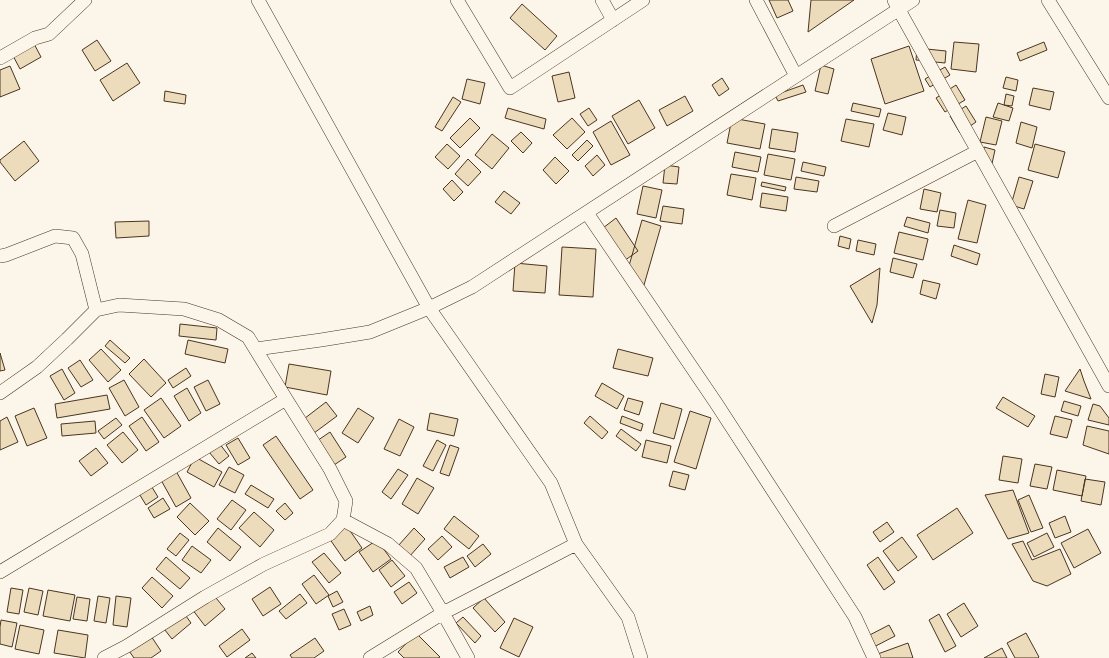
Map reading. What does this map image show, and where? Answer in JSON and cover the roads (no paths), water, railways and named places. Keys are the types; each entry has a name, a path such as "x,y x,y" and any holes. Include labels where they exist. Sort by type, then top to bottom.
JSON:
{"street":[{"path":"0,58 34,38 49,34 85,0"},
{"path":"258,0 429,308 551,484 576,544 628,617 641,658"},
{"path":"457,0 510,88 643,0"},
{"path":"602,0 613,20"},
{"path":"756,0 796,76"},
{"path":"256,349 370,332 429,308 472,287 796,76 897,5 914,0"},
{"path":"1048,0 1109,98"},
{"path":"897,5 1109,386"},
{"path":"834,226 978,151"},
{"path":"587,213 716,403 855,617 874,658"},
{"path":"0,256 55,236 73,238 82,254 96,310"},
{"path":"0,393 37,366 96,310 119,305 184,309 219,320 248,337 330,469 346,501 343,520 330,534 264,564 205,597 127,646 104,658"},
{"path":"0,572 286,399"},
{"path":"343,520 388,544 416,568 468,658"},
{"path":"370,658 443,613 576,544"}]}
